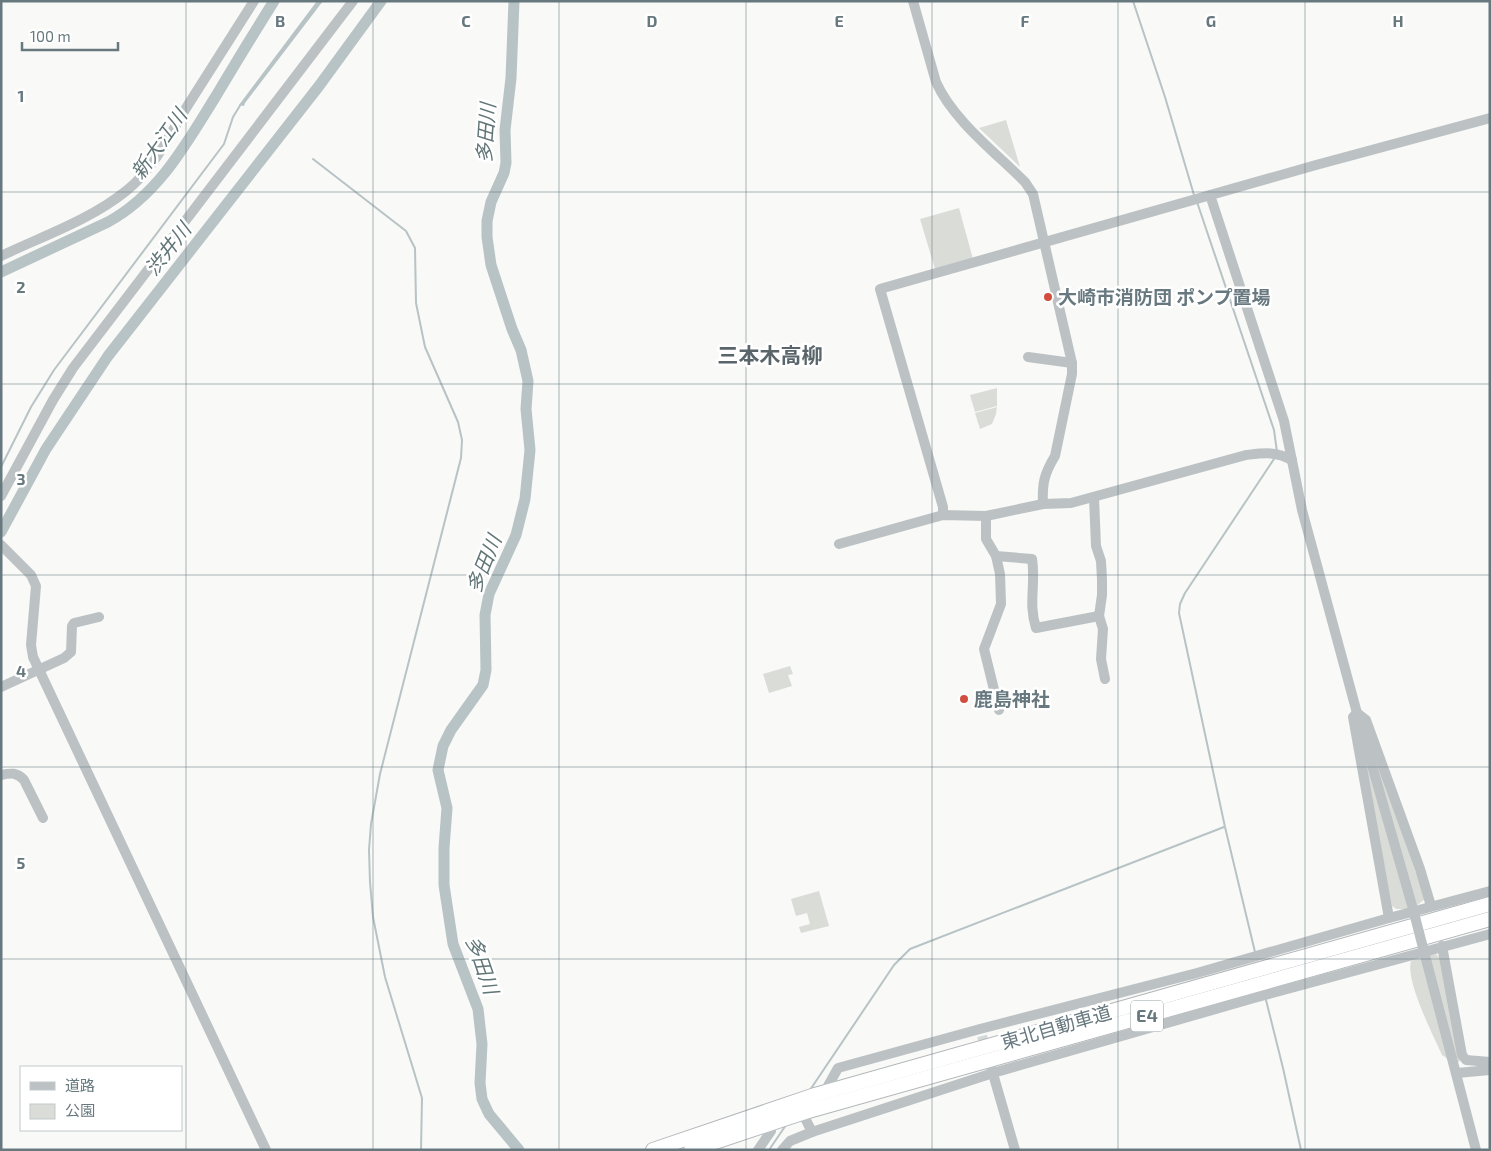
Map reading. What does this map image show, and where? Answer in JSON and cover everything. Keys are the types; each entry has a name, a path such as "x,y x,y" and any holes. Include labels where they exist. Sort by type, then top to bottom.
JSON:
{"highway":[{"name":"東北自動車道","path":"653,1150 815,1095 1490,904"},
{"name":"東北自動車道","path":"691,1150 1490,919"}],"street":[{"path":"1,256 99,210 127,190 137,180 164,148 187,106 254,1"},
{"path":"1,496 53,400 73,368 353,1"},
{"path":"914,1 941,94 957,116 1030,189 1044,242 1072,363 1072,374 1055,456 1042,485 1043,504"},
{"path":"943,515 943,507 880,289 1334,160 1490,118"},
{"path":"1206,196 1284,421 1302,510 1413,909 1476,1150"},
{"path":"1028,357 1072,363"},
{"path":"838,544 943,515 986,516 1043,504 1070,503 1246,455 1276,453 1292,460"},
{"path":"1094,497 1096,546 1101,561 1102,595 1099,616 1103,629 1101,658 1105,679"},
{"path":"986,516 986,539 996,556 1000,574 1001,604 984,649 999,710"},
{"path":"1,545 31,575 36,586 31,646 39,669 266,1150"},
{"path":"996,556 1032,559 1034,570 1031,599 1032,615 1036,628 1099,616"},
{"path":"1,687 64,658 71,652 72,626 74,623 100,617"},
{"path":"1357,713 1366,720 1420,868 1431,906"},
{"path":"1357,713 1353,717 1389,918"},
{"path":"1,775 11,773 21,776 42,818"},
{"path":"828,1086 838,1068 1198,976 1389,918 1490,890"},
{"path":"782,1150 790,1141 812,1132 992,1070 1206,1008 1490,934"},
{"path":"1442,946 1462,1055 1466,1060 1490,1062"},
{"path":"992,1070 1015,1150"},
{"path":"1457,1073 1490,1070"},
{"path":"805,1116 812,1132"},
{"path":"758,1150 768,1128"}],"green space":[{"path":"1006,120 1020,167 979,128"},
{"path":"959,208 973,259 935,269 920,219"},
{"path":"997,388 997,406 975,412 970,395"},
{"path":"997,407 992,424 980,429 975,413"},
{"path":"790,666 793,674 788,675 792,686 769,693 763,674"},
{"path":"1365,725 1425,899 1416,906"},
{"path":"1357,727 1408,909 1396,909 1392,906"},
{"path":"819,891 829,926 801,933 799,927 810,924 807,913 796,916 791,899"},
{"path":"1436,954 1442,961 1448,985 1460,1061 1457,1062 1429,955"},
{"path":"1421,957 1448,1059 1442,1055 1421,1008 1412,981 1411,961"}],"shaded area":[{"path":"317,1 323,1 244,106 239,105"}],"waterway":[{"name":"新大江川","path":"1,272 108,222 126,211 142,197 157,182 182,150 274,1"},
{"name":"渋井川","path":"1,532 46,449 108,356 319,86 381,1"},
{"name":"多田川","path":"514,1 511,78 505,130 506,163 504,173 491,202 487,221 487,237 491,265 521,350 528,381 526,409 530,450 525,499 516,535 489,594 485,615 486,670 483,685 451,730 443,746 438,770 447,808 444,885 453,944 478,1009 482,1044 480,1083 482,1099 489,1114 519,1150"},
{"path":"1133,1 1165,97 1194,195"},
{"path":"1,467 31,407 54,370 224,144 233,117 241,104"},
{"path":"313,159 406,231 415,248 416,303 425,347 458,422 462,440 461,458 380,774 371,824 369,850 373,917 385,977 422,1098 421,1150"},
{"path":"1197,202 1274,430 1277,452"},
{"path":"1255,952 1225,827 1179,613 1180,604 1185,593 1274,459"},
{"path":"810,1090 894,965 910,949 1224,827"},
{"path":"1266,1000 1301,1150"},
{"path":"769,1150 786,1125"}],"tunnel":[{"path":"982,1036 987,1054"}],"place":[{"name":"大崎市消防団 ポンプ置場","path":"1048,297"},
{"name":"鹿島神社","path":"964,699"}],"district":[{"name":"三本木高柳","path":"770,356"}]}
